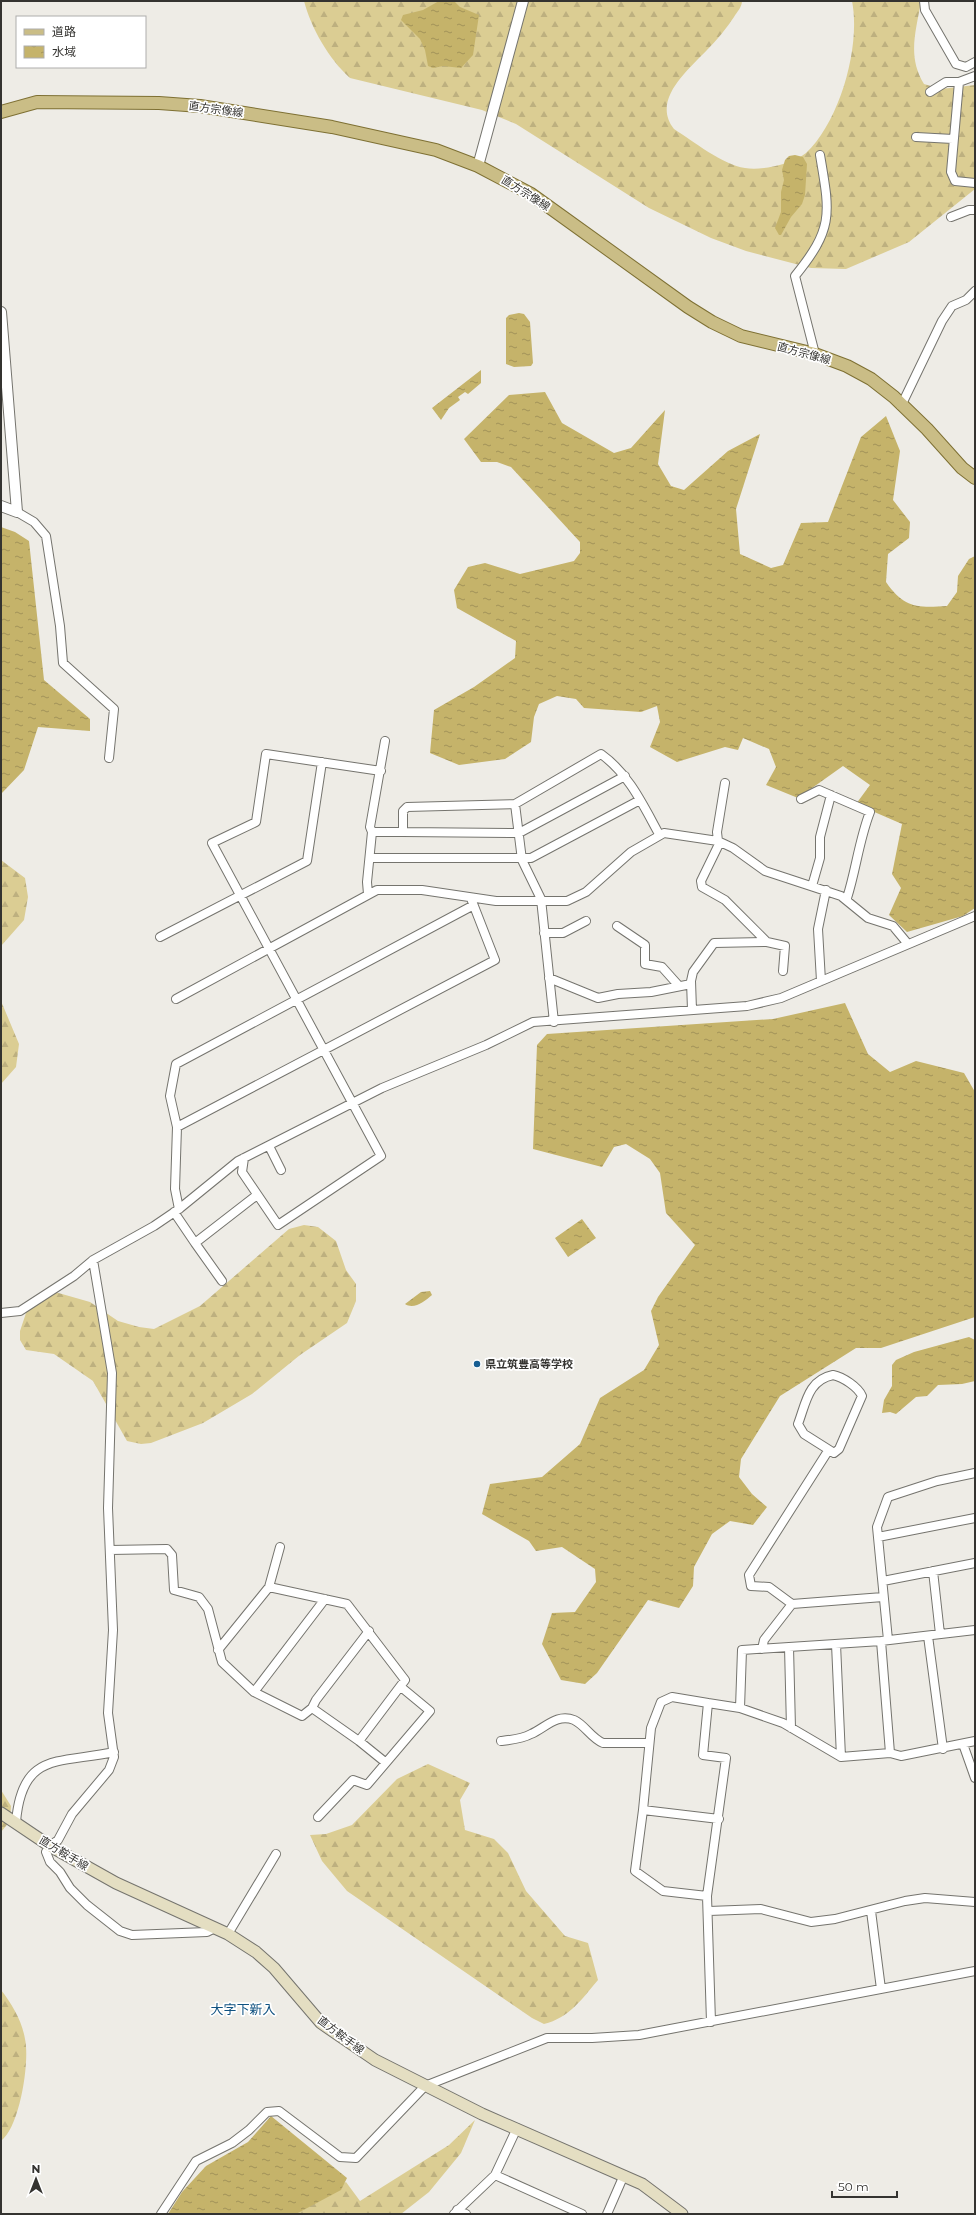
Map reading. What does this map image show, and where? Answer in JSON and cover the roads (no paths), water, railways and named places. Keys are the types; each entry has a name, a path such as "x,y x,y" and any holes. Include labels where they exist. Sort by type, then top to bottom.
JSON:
{"main road":[{"name":"直方宗像線","path":"1,112 37,102 159,103 200,106 332,127 436,150 478,166 531,194 688,307 712,322 741,336 815,354 847,366 871,379 894,397 901,406 927,429 962,468 975,478"},
{"name":"直方鞍手線","path":"1,1812 50,1846 116,1883 228,1934 256,1952 274,1968 321,2023 375,2060 482,2114 517,2128 642,2184 682,2214"}],"street":[{"path":"478,166 522,1"},
{"path":"924,1 925,10 956,64 966,67 975,62"},
{"path":"930,92 946,82 959,82 975,76"},
{"path":"959,82 951,172 954,181 975,183"},
{"path":"916,137 953,139"},
{"path":"815,354 795,276 812,255 825,229 827,203 820,154"},
{"path":"951,217 969,210 975,210"},
{"path":"901,406 942,321 952,306 966,300 975,291"},
{"path":"1,312 17,512"},
{"path":"1,506 17,512 34,522 46,536 60,626 63,663 114,709 109,758"},
{"path":"368,894 367,882 372,832 370,827 386,741"},
{"path":"244,1158 242,1172 278,1225 381,1156 325,1050 239,896 212,843 256,822 266,754 381,771"},
{"path":"403,832 403,811 407,807 515,804 601,754 612,762 625,776 659,834"},
{"path":"160,938 307,861 322,762"},
{"path":"372,832 519,833 625,776"},
{"path":"725,783 717,832 719,841 701,881 702,887 725,900 767,942"},
{"path":"800,799 819,790 870,812 862,834 858,859 847,898"},
{"path":"812,886 820,858 820,837 831,795"},
{"path":"370,858 522,860 531,858 640,800"},
{"path":"515,804 522,860 541,899 554,1022"},
{"path":"176,999 377,890 422,890 496,900 541,899 549,902 567,901 586,892 631,852 659,834 686,835 719,841 733,848 765,871 847,898 868,918 893,926 908,944"},
{"path":"821,981 818,929 826,890"},
{"path":"177,1127 495,960 472,906 471,896"},
{"path":"222,1281 176,1211 175,1189 177,1127 170,1096 176,1064 472,906"},
{"path":"1,1313 20,1311 74,1276 93,1260 176,1211 244,1158 352,1103 433,1066 486,1045 533,1022 554,1022 747,1006 782,998 975,916"},
{"path":"544,933 563,933 586,921"},
{"path":"616,926 645,944 645,964 662,967 679,986"},
{"path":"692,1010 691,984 693,972 714,943 767,942 785,946 783,971"},
{"path":"549,978 598,998 618,994 651,992 691,984"},
{"path":"269,1146 282,1170"},
{"path":"196,1243 257,1195"},
{"path":"93,1260 112,1373 108,1508 113,1630 108,1713 114,1752 109,1770 72,1814 58,1840 50,1846 46,1852 50,1862 60,1872 70,1888 87,1905 120,1931 132,1934 207,1932 215,1928"},
{"path":"833,1375 839,1376 855,1387 860,1391 862,1396 839,1448 834,1453 828,1451 804,1434 798,1424 812,1386 825,1377 833,1375"},
{"path":"828,1451 749,1575 751,1586 769,1588 792,1604 883,1598"},
{"path":"890,1753 884,1641 883,1581 877,1527 888,1497 937,1481 975,1473"},
{"path":"878,1537 975,1518"},
{"path":"218,1650 269,1587 280,1547"},
{"path":"110,1550 167,1549 172,1555 174,1590 199,1597 208,1609 222,1662 254,1692 302,1716 312,1708 316,1700 369,1631"},
{"path":"883,1581 975,1563"},
{"path":"933,1571 940,1634"},
{"path":"269,1587 347,1604 405,1680 360,1742"},
{"path":"254,1692 325,1599"},
{"path":"762,1648 764,1640 792,1604"},
{"path":"740,1708 742,1650 884,1641 975,1630"},
{"path":"928,1636 943,1748"},
{"path":"836,1644 841,1757"},
{"path":"789,1647 791,1728"},
{"path":"318,1817 353,1780 367,1785 385,1762 430,1711 401,1687"},
{"path":"708,1896 663,1891 635,1871 643,1810 649,1744 655,1714 662,1702 672,1697 740,1708 783,1723 841,1757 890,1753 901,1756 975,1741"},
{"path":"708,1703 703,1755 726,1758 708,1896 711,2022"},
{"path":"312,1708 360,1742 385,1762"},
{"path":"501,1741 531,1734 551,1721 561,1718 576,1720 597,1740 603,1743 649,1744"},
{"path":"963,1744 975,1778"},
{"path":"16,1822 19,1797 28,1777 34,1771 50,1763 114,1752"},
{"path":"643,1810 719,1818"},
{"path":"228,1934 276,1854"},
{"path":"709,1911 762,1908 811,1922 834,1919 871,1911 905,1901 925,1898 975,1902"},
{"path":"871,1911 881,1989"},
{"path":"161,2214 196,2161 232,2143 267,2112 279,2111 340,2157 356,2158 424,2086 547,2038 592,2038 639,2035 975,1971"},
{"path":"455,2212 495,2175 517,2128"},
{"path":"495,2175 582,2214"},
{"path":"607,2214 624,2175"},
{"path":"455,2212 466,2214"}],"water":[{"path":"439,1 454,1 460,7 479,15 473,55 461,68 443,66 433,68 428,66 425,50 420,39 401,20 403,15 423,10"},
{"path":"795,155 803,157 807,164 805,195 802,204 791,217 781,235 779,235 775,228 781,212 781,192 784,180 782,170 785,160 789,156"},
{"path":"519,313 524,314 530,322 533,363 531,366 514,367 506,364 506,318 509,315"},
{"path":"481,370 481,383 468,394 465,392 458,397 460,400 449,408 441,420 432,408"},
{"path":"545,392 562,423 614,453 631,448 665,410 658,464 671,486 684,490 728,451 760,434 736,509 740,554 771,568 783,565 801,523 828,522 861,437 886,416 900,451 893,500 910,522 909,538 888,554 886,582 905,602 927,607 947,606 957,592 958,576 969,559 975,556 975,908 963,916 907,932 889,915 901,888 892,874 902,824 856,804 870,785 843,766 798,798 766,785 776,767 769,749 743,738 738,750 725,747 677,762 650,747 660,722 657,706 641,712 584,708 576,699 557,696 539,704 534,717 531,742 505,759 459,765 430,753 434,710 474,687 515,658 516,641 457,608 454,590 468,567 485,563 520,574 574,561 580,553 580,542 511,467 497,462 481,462 464,439 509,395"},
{"path":"1,527 15,532 29,541 44,680 90,719 90,731 38,727 24,770 1,794"},
{"path":"845,1003 868,1054 890,1072 916,1061 964,1073 975,1092 975,1317 881,1348 856,1348 780,1396 741,1459 739,1477 752,1494 767,1507 753,1525 730,1521 712,1534 694,1567 693,1586 679,1608 648,1600 597,1673 585,1684 561,1680 542,1644 552,1613 575,1612 596,1582 595,1569 562,1547 536,1551 529,1541 482,1514 490,1484 542,1477 580,1444 600,1398 644,1370 659,1345 651,1311 658,1297 695,1245 666,1213 660,1173 650,1159 626,1144 614,1147 602,1167 533,1149 537,1045 547,1034 773,1019"},
{"path":"582,1219 596,1238 568,1257 555,1238"},
{"path":"430,1291 432,1295 419,1304 408,1306 405,1304 421,1292"},
{"path":"969,1337 975,1340 975,1381 962,1384 938,1385 927,1396 916,1397 896,1414 890,1412 882,1413 884,1400 892,1386 892,1365 896,1360 914,1352"},
{"path":"271,2116 347,2178 341,2190 296,2214 168,2214 182,2192 206,2166 248,2142"}],"place":[{"name":"県立筑豊高等学校","path":"477,1364"}],"district":[{"name":"大字下新入","path":"243,2009"}]}
